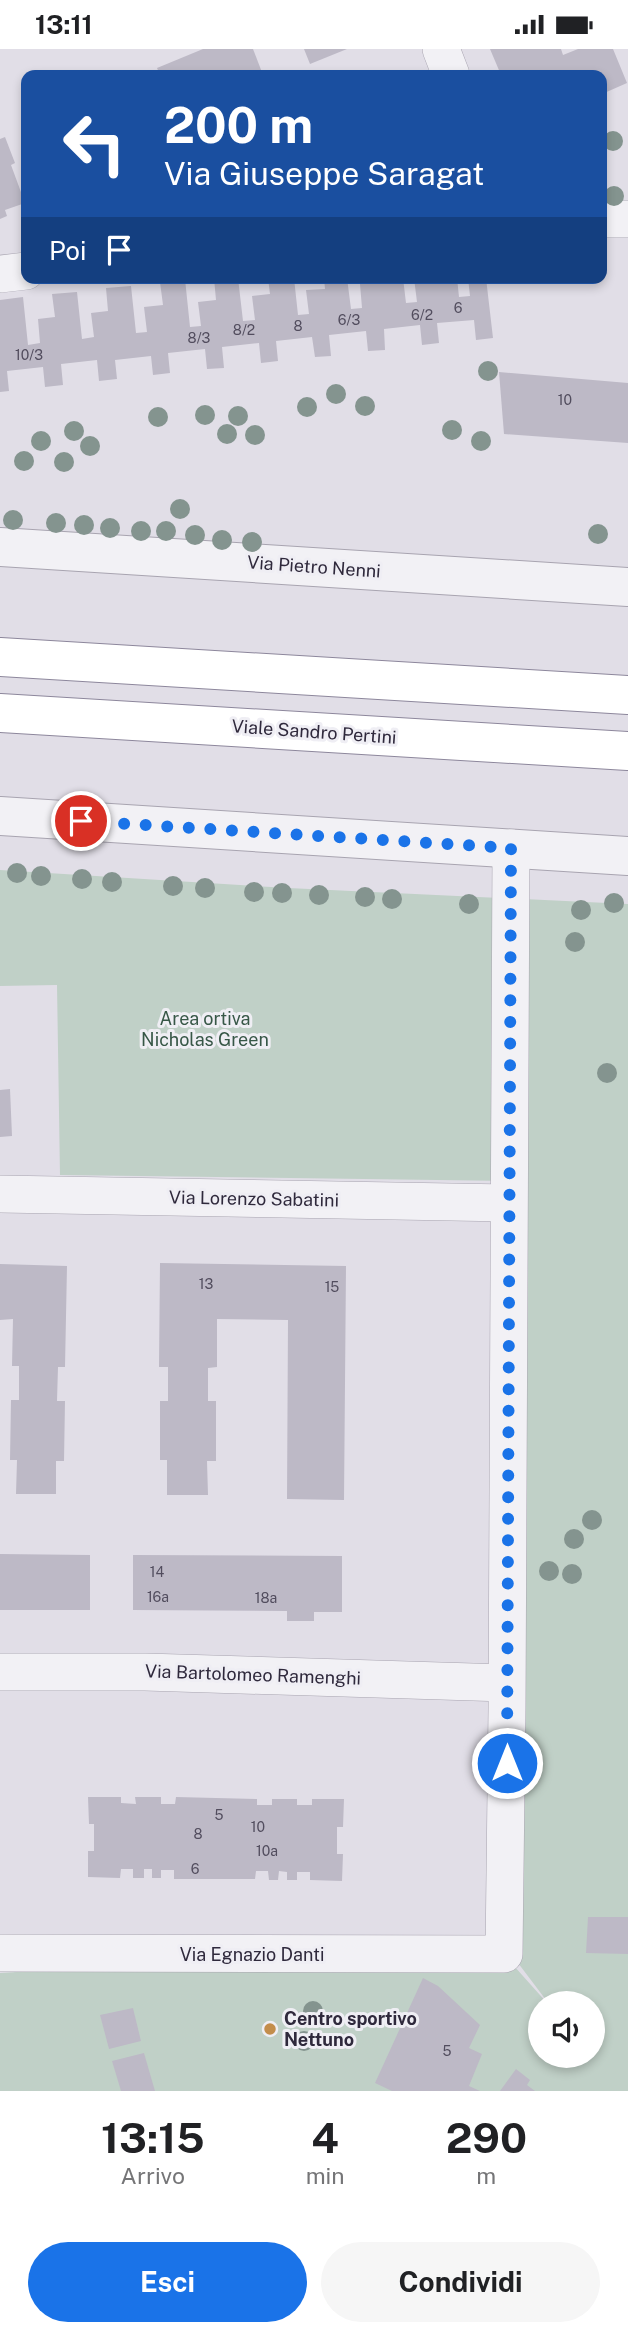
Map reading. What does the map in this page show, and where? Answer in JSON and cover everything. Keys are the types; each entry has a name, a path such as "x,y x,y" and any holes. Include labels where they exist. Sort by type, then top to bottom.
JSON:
{"highway":[{"path":"0,657 628,695"},
{"name":"Viale Sandro Pertini","path":"0,713 628,751"}],"street":[{"path":"441,49 449,70"},
{"path":"607,219 628,219"},
{"path":"0,274 21,272"},
{"name":"Via Pietro Nenni","path":"0,547 628,587"},
{"path":"0,815 628,856"},
{"path":"506,1683 511,848"},
{"name":"Via Lorenzo Sabatini","path":"0,1194 508,1203"},
{"name":"Via Bartolomeo Ramenghi","path":"0,1672 145,1672 506,1683"},
{"name":"Via Egnazio Danti","path":"0,1953 504,1955 506,1683"}],"green space":[{"name":"Area ortiva Nicholas Green","path":"0,870 288,888 628,904 628,2091 0,2091 0,1973 304,1955 505,1956 536,1991 528,1991 528,2068 605,2068 605,1991 539,1991 512,1955 518,1181 60,1175 57,985 0,986"}],"building":[{"path":"203,49 253,49 261,70 158,70 157,68"},
{"path":"304,49 347,49 310,64"},
{"path":"490,49 561,49 563,55 578,49 613,49 627,83 607,92 607,70 499,70"},
{"path":"5,137 15,163 11,165 21,192 21,204 5,210 7,216 0,219 0,139"},
{"path":"160,284 186,284 190,327 201,326 198,302 216,300 215,284 239,284 243,321 255,320 252,296 270,294 269,284 295,284 298,315 309,314 306,290 325,289 325,284 348,284 351,309 362,308 360,284 404,284 406,303 417,302 415,284 458,284 459,297 470,296 469,284 487,284 493,338 476,340 474,320 437,323 439,343 422,345 420,325 384,329 385,350 368,351 366,331 329,335 331,356 315,357 312,337 276,341 278,361 261,363 259,343 222,347 224,368 207,369 205,349 168,353 170,373 153,375 151,356 115,360 117,379 99,381 97,360 61,364 63,385 45,387 43,367 7,371 9,391 0,392 0,300 23,297 28,345 40,343 38,319 55,317 52,294 77,292 82,339 94,337 91,313 108,311 106,288 131,286 136,333 147,332 144,307 163,305"},
{"path":"499,372 628,383 628,443 504,434"},
{"path":"10,1089 12,1136 0,1137 0,1090"},
{"path":"160,1263 346,1266 344,1500 287,1499 288,1320 217,1319 217,1367 208,1368 208,1401 216,1401 216,1461 207,1461 208,1495 167,1495 167,1460 160,1460 160,1401 168,1401 168,1367 159,1367"},
{"path":"0,1264 67,1266 65,1367 58,1367 57,1401 65,1401 64,1461 56,1461 56,1494 16,1494 17,1460 10,1460 11,1400 19,1400 19,1366 12,1366 13,1319 0,1320"},
{"path":"0,1554 90,1555 90,1610 0,1610"},
{"path":"133,1555 342,1556 342,1612 314,1612 314,1621 287,1621 287,1611 133,1610"},
{"path":"88,1797 121,1797 121,1803 136,1804 135,1797 161,1797 161,1804 175,1804 176,1797 257,1799 257,1805 272,1805 272,1799 297,1799 297,1805 312,1805 312,1799 344,1799 343,1827 337,1827 337,1854 343,1854 342,1881 310,1880 310,1872 297,1872 297,1880 287,1880 287,1872 279,1871 278,1880 269,1880 268,1871 256,1871 255,1879 174,1879 174,1870 161,1870 161,1878 152,1878 152,1869 144,1869 144,1878 133,1878 133,1869 121,1869 120,1878 88,1877 88,1851 94,1851 94,1824 89,1824"},
{"path":"588,1917 628,1917 628,1954 586,1953"},
{"path":"423,1978 438,1986 480,2025 469,2048 482,2054 469,2086 480,2091 392,2091 375,2083"},
{"path":"133,2008 141,2041 109,2049 100,2015"},
{"path":"144,2053 155,2091 121,2091 112,2061"},
{"path":"516,2069 530,2080 527,2085 535,2091 500,2091"}],"place":[{"name":"Centro sportivo Nettuno","path":"270,2029"}],"route":[{"path":"81,821 511,848 507,1763"}]}
